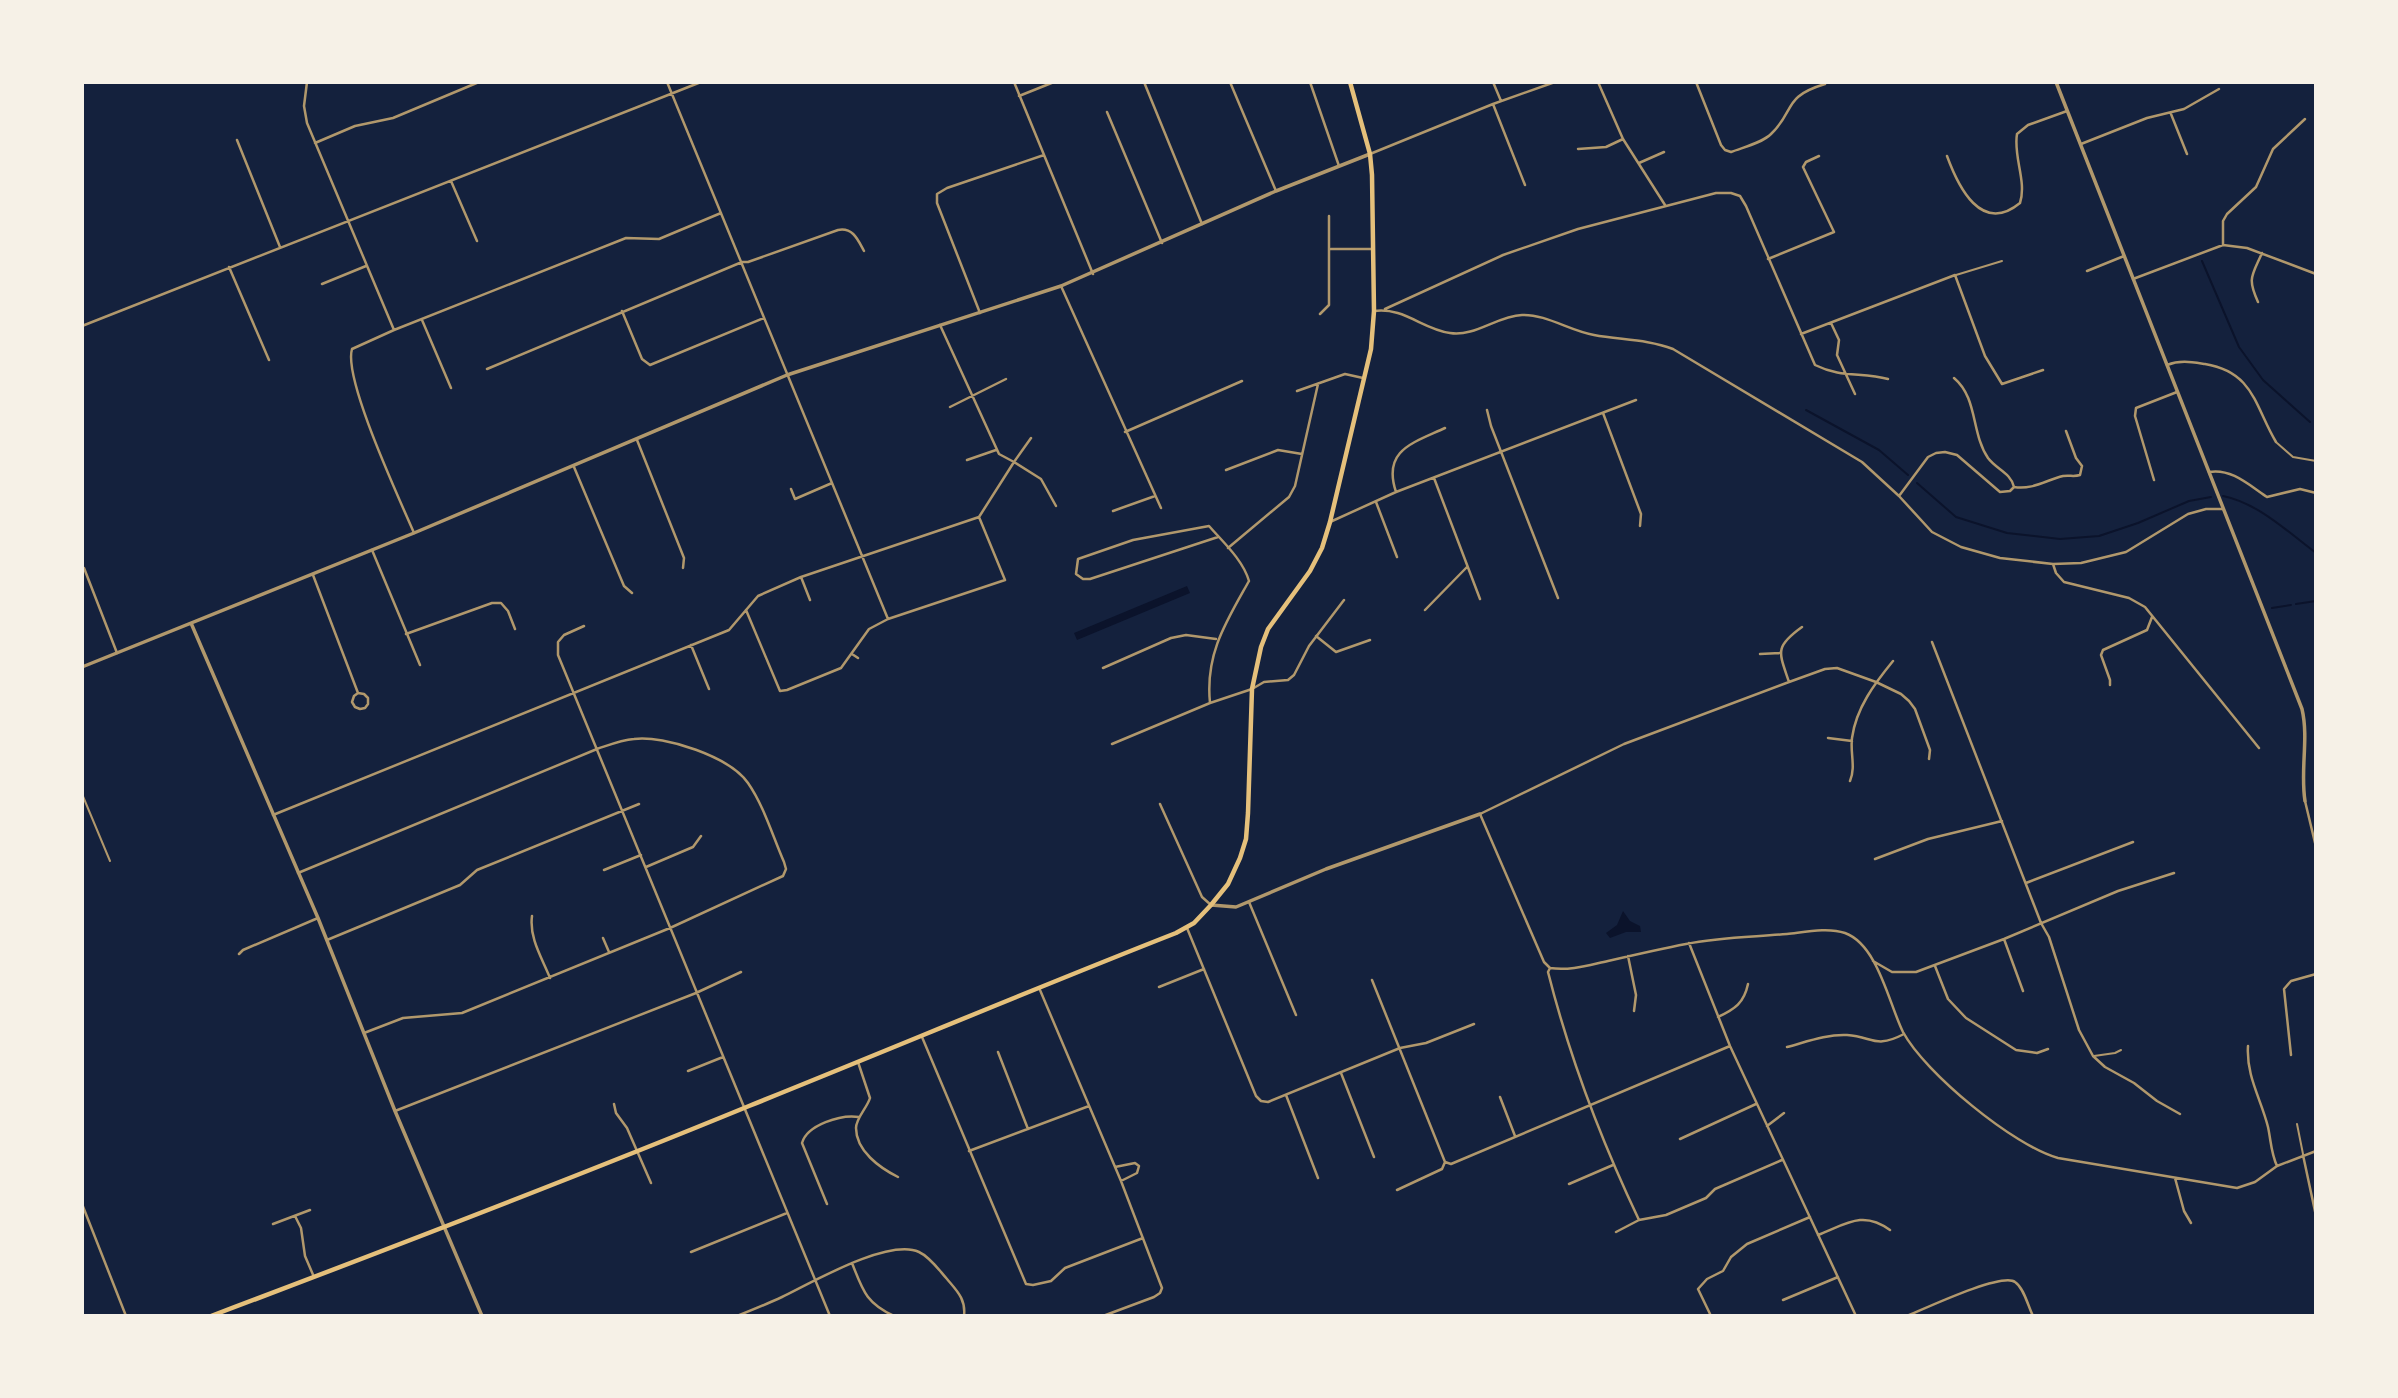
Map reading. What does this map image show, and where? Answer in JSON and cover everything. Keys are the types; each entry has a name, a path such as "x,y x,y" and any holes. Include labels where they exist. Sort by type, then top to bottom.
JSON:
{"main road":[{"path":"211,1316 445,1228 1187,928 1211,905 1235,870 1246,839 1252,689 1261,647 1268,629 1310,571 1322,548 1371,349 1374,311 1372,175 1370,154 1350,82"}],"street":[{"path":"307,82 304,106 307,123 394,330"},
{"path":"315,143 355,126 393,118 480,82"},
{"path":"667,82 888,619"},
{"path":"82,326 701,82"},
{"path":"1014,82 1093,274"},
{"path":"1019,96 1054,82"},
{"path":"1144,82 1202,224"},
{"path":"1230,82 1276,191"},
{"path":"1310,82 1339,166"},
{"path":"1493,82 1501,101"},
{"path":"82,667 372,551 788,374 1093,274 1276,191 1555,82"},
{"path":"1598,82 1623,139 1665,205"},
{"path":"1696,82 1721,145 1724,150 1731,152 1769,137 1799,95 1825,84"},
{"path":"2056,82 2302,709 2305,720 2302,782 2316,847"},
{"path":"2081,144 2147,118 2171,114 2195,105 2219,89"},
{"path":"1493,104 1525,185"},
{"path":"1947,156 1953,174 1967,198 1984,212 2003,212 2020,203 2023,193 2016,156 2017,134 2028,125 2067,111"},
{"path":"1107,112 1162,243"},
{"path":"2171,114 2187,154"},
{"path":"2223,245 2223,221 2227,214 2256,187 2273,149 2305,118"},
{"path":"237,139 280,247"},
{"path":"1578,149 1605,147 1623,139"},
{"path":"1639,163 1664,152"},
{"path":"980,313 937,203 937,194 947,188 1044,155"},
{"path":"1768,258 1834,232 1803,167 1806,162 1819,156"},
{"path":"451,181 477,241"},
{"path":"1374,311 1385,309 1529,245 1665,205 1716,193 1731,193 1740,197 1746,206 1815,365 1834,374 1860,374 1888,379"},
{"path":"414,533 360,402 350,359 352,349 626,238 659,239 721,213"},
{"path":"1320,314 1329,305 1329,216"},
{"path":"487,369 742,262 843,229 853,233 864,251"},
{"path":"2133,279 2223,245 2234,245 2262,253 2316,274"},
{"path":"1331,249 1372,249"},
{"path":"2258,302 2251,286 2251,278 2262,253"},
{"path":"2087,271 2124,256"},
{"path":"322,284 366,266"},
{"path":"229,267 269,360"},
{"path":"1801,334 1955,275 1985,356 2002,384 2043,370"},
{"path":"1061,286 1161,508"},
{"path":"1385,309 1412,317 1448,333 1471,331 1506,317 1524,315 1591,335 1640,340 1665,346 1697,362 1862,462 1899,496 1932,532 1961,547 2000,558 2053,564 2081,563 2117,556 2188,514 2206,509 2223,509"},
{"path":"622,311 642,359 647,364 657,364 765,318"},
{"path":"421,319 451,388"},
{"path":"1831,323 1839,340 1837,355 1855,394"},
{"path":"940,325 996,450 1041,479 1056,506"},
{"path":"2167,365 2185,360 2219,366 2235,375 2252,391 2276,442"},
{"path":"1297,391 1345,374 1363,378"},
{"path":"1954,378 1964,387 1989,459 2011,478 2014,486"},
{"path":"950,407 1006,379"},
{"path":"1125,432 1242,381"},
{"path":"1228,548 1289,497 1295,486 1318,384"},
{"path":"2154,480 2135,416 2136,408 2178,392"},
{"path":"1330,522 1395,492 1636,400"},
{"path":"1487,410 1558,598"},
{"path":"1603,413 1641,514 1640,526"},
{"path":"1395,492 1390,477 1399,453 1409,445 1445,428"},
{"path":"2014,486 2033,487 2064,476 2080,475 2082,466 2076,458 2066,431"},
{"path":"273,815 729,629 758,596 802,577 979,517 1031,438"},
{"path":"636,440 684,558 683,568"},
{"path":"967,460 996,450"},
{"path":"1226,470 1278,450 1302,454"},
{"path":"1899,496 1928,457 1936,453 1957,455 2000,492 2010,491 2014,486"},
{"path":"574,467 624,586 632,593"},
{"path":"2209,472 2220,470 2236,476 2267,497 2300,489 2316,493"},
{"path":"1434,478 1480,599"},
{"path":"791,489 795,499 832,483"},
{"path":"1113,511 1155,496"},
{"path":"1376,502 1397,557"},
{"path":"745,610 780,691 787,690 841,668 869,629 888,619 1004,580 979,517"},
{"path":"1210,703 1208,687 1216,639 1249,581 1247,573 1228,548 1219,537 1209,526 1133,540 1078,559 1076,574 1083,579 1090,579 1219,537"},
{"path":"372,551 420,665"},
{"path":"2053,564 2056,573 2064,582 2129,598 2145,607 2259,748"},
{"path":"1425,610 1468,566"},
{"path":"84,568 117,653"},
{"path":"313,575 358,693"},
{"path":"802,577 810,600"},
{"path":"1112,744 1264,682 1287,680 1294,675 1316,636 1345,600"},
{"path":"406,634 492,603 501,603 508,611 515,629"},
{"path":"2110,685 2101,655 2103,650 2147,630 2152,617"},
{"path":"191,623 318,918 395,1111 482,1316"},
{"path":"583,626 564,635 558,642 558,654 830,1316"},
{"path":"1789,682 1780,653 1786,638 1802,627"},
{"path":"1103,668 1171,638 1186,635 1216,639"},
{"path":"1316,636 1336,652 1370,640"},
{"path":"1932,642 2041,923 2049,937 2079,1030 2093,1056 2105,1067 2180,1114"},
{"path":"691,645 709,689"},
{"path":"1760,654 1780,653"},
{"path":"852,654 858,658"},
{"path":"1850,781 1854,772 1852,741 1856,720 1876,682 1893,661"},
{"path":"1160,804 1202,897 1211,905 1236,907 1326,869 1480,814 1624,744 1825,669 1837,668 1901,694 1914,709 1930,750 1929,759"},
{"path":"358,693 368,698 365,708 355,707 352,702 358,693"},
{"path":"1828,738 1852,741"},
{"path":"298,873 597,749 633,739 664,741 684,746 736,770 747,781 784,862 786,869 783,876 670,928 550,978 462,1013 403,1018 364,1033"},
{"path":"327,940 460,885 477,870 639,804"},
{"path":"1480,814 1544,962 1550,968 1572,968 1689,943 1844,933 1856,939 1873,961 1904,1034 1928,1064 1968,1102 2023,1144 2058,1158 2236,1188 2255,1182 2277,1166 2316,1151"},
{"path":"1875,859 1928,839 2002,821"},
{"path":"646,867 693,847 701,836"},
{"path":"2026,883 2133,842"},
{"path":"604,870 641,855"},
{"path":"1873,961 1892,972 1904,974 1935,966 2118,891 2174,873"},
{"path":"1249,902 1296,1015"},
{"path":"2316,902 2316,934"},
{"path":"532,916 533,938 550,978"},
{"path":"239,954 318,918"},
{"path":"1187,928 1256,1096 1261,1101 1268,1102 1399,1048 1426,1043 1474,1024"},
{"path":"603,938 609,952"},
{"path":"2004,939 2023,991"},
{"path":"1689,943 1730,1046 1856,1316"},
{"path":"1628,956 1636,995 1634,1011"},
{"path":"1935,966 1948,999 1966,1018 2016,1050 2037,1053 2048,1049"},
{"path":"1550,968 1548,972 1564,1035 1613,1165 1639,1220"},
{"path":"1158,987 1204,969"},
{"path":"395,1111 696,993 741,972"},
{"path":"2291,1055 2284,989 2291,981 2316,974"},
{"path":"1372,980 1445,1162 1442,1169 1397,1190"},
{"path":"1718,1017 1740,1005 1748,984"},
{"path":"1039,987 1121,1181 1162,1288 1160,1293 1103,1316"},
{"path":"1787,1047 1847,1035 1887,1043 1904,1034"},
{"path":"921,1035 1026,1284 1051,1281 1065,1268 1143,1238"},
{"path":"1445,1162 1451,1164 1730,1046"},
{"path":"2248,1046 2247,1062 2262,1104 2271,1151 2277,1166"},
{"path":"998,1052 1028,1129"},
{"path":"688,1072 723,1057"},
{"path":"858,1062 870,1098 856,1127 862,1148 875,1163 898,1177"},
{"path":"1341,1073 1374,1157"},
{"path":"1286,1095 1318,1178"},
{"path":"1500,1097 1515,1136"},
{"path":"1679,1139 1756,1103"},
{"path":"614,1104 651,1184"},
{"path":"969,1151 1089,1106"},
{"path":"1767,1126 1784,1113"},
{"path":"827,1204 802,1143 804,1136 812,1129 844,1117 860,1118"},
{"path":"2304,1155 2316,1216"},
{"path":"1616,1231 1639,1220 1666,1215 1706,1198 1715,1189 1782,1160"},
{"path":"1115,1167 1135,1163 1139,1166 1137,1173 1121,1181"},
{"path":"1569,1184 1613,1165"},
{"path":"2175,1178 2184,1211 2191,1223"},
{"path":"82,1204 126,1316"},
{"path":"273,1224 310,1210"},
{"path":"691,1252 787,1213"},
{"path":"295,1216 301,1228 305,1256 314,1277"},
{"path":"1711,1316 1698,1289 1707,1279 1723,1272 1731,1257 1747,1244 1810,1217"},
{"path":"1818,1235 1860,1218 1889,1230"},
{"path":"737,1316 852,1263 901,1250 918,1252 931,1261 961,1295 965,1306 964,1316"},
{"path":"852,1263 867,1297 876,1307 894,1316"},
{"path":"1783,1300 1838,1277"},
{"path":"1906,1316 1973,1289 2007,1279 2014,1280 2019,1287 2033,1316"}],"lane":[{"path":"1955,275 2003,261"},
{"path":"2276,442 2293,457 2316,461"},
{"path":"82,794 110,861"},
{"path":"2093,1056 2121,1050"},
{"path":"2297,1124 2304,1155"}],"water":[{"path":"1187,586 1190,593 1077,640 1074,633"},
{"path":"1623,911 1630,921 1640,926 1641,932 1626,932 1610,938 1606,933 1617,925"}],"waterway":[{"path":"2202,261 2239,347 2263,380 2310,422"},
{"path":"1806,410 1879,450 1908,475"},
{"path":"1917,483 1956,517 2007,533 2060,539 2099,536 2189,501 2211,497"},
{"path":"2223,496 2260,512 2316,553"},
{"path":"2296,604 2316,601"},
{"path":"2272,608 2291,605"}]}
